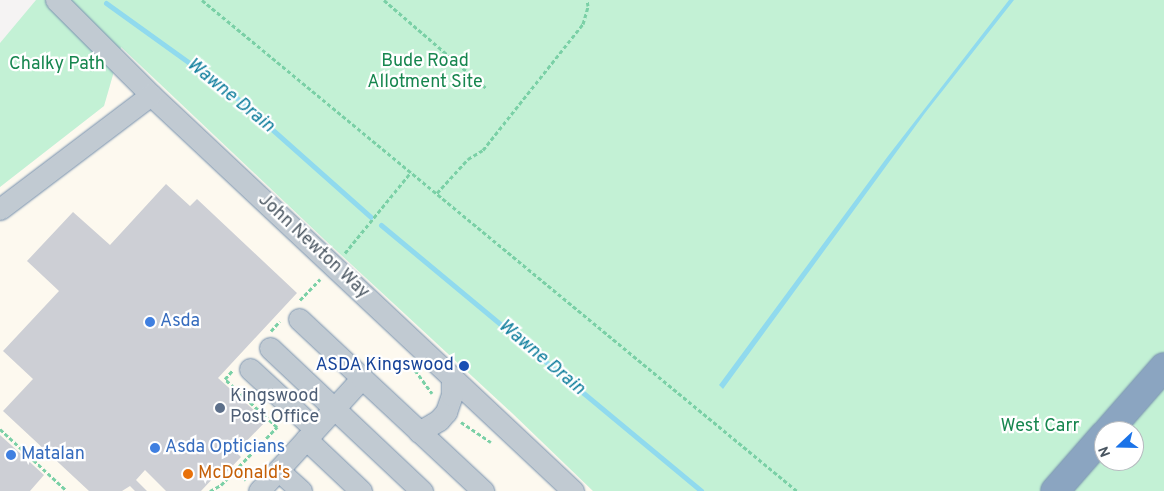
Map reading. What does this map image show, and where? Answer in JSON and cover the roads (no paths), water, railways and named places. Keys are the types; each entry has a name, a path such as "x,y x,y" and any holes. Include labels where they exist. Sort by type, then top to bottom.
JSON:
{"highway":[{"path":"1117,421 1164,367"},
{"path":"1056,490 1094,447"}],"street":[{"name":"John Newton Way","path":"56,0 151,95 573,491"},
{"path":"0,209 151,95"},
{"path":"299,319 483,491"},
{"path":"270,348 422,491"},
{"path":"250,369 361,491"},
{"path":"259,491 362,378"},
{"path":"419,432 439,420 446,412 452,395 452,378"},
{"path":"278,470 301,491"}],"water":[{"path":"1009,0 1014,0 925,113 723,389 719,385 888,156"}],"waterway":[{"name":"Wawne Drain","path":"106,3 230,92 371,217"},
{"name":"Wawne Drain","path":"381,225 701,491"}],"place":[{"name":"Asda","path":"150,322"},
{"name":"ASDA Kingswood","path":"464,366"},
{"name":"Kingswood Post Office","path":"220,408"},
{"name":"Asda Opticians","path":"155,448"},
{"name":"Matalan","path":"11,455"},
{"name":"McDonald's","path":"188,474"}],"park label":[{"name":"Chalky Path","path":"57,65"},
{"name":"Bude Road Allotment Site","path":"425,73"},
{"name":"West Carr","path":"1040,427"}]}
